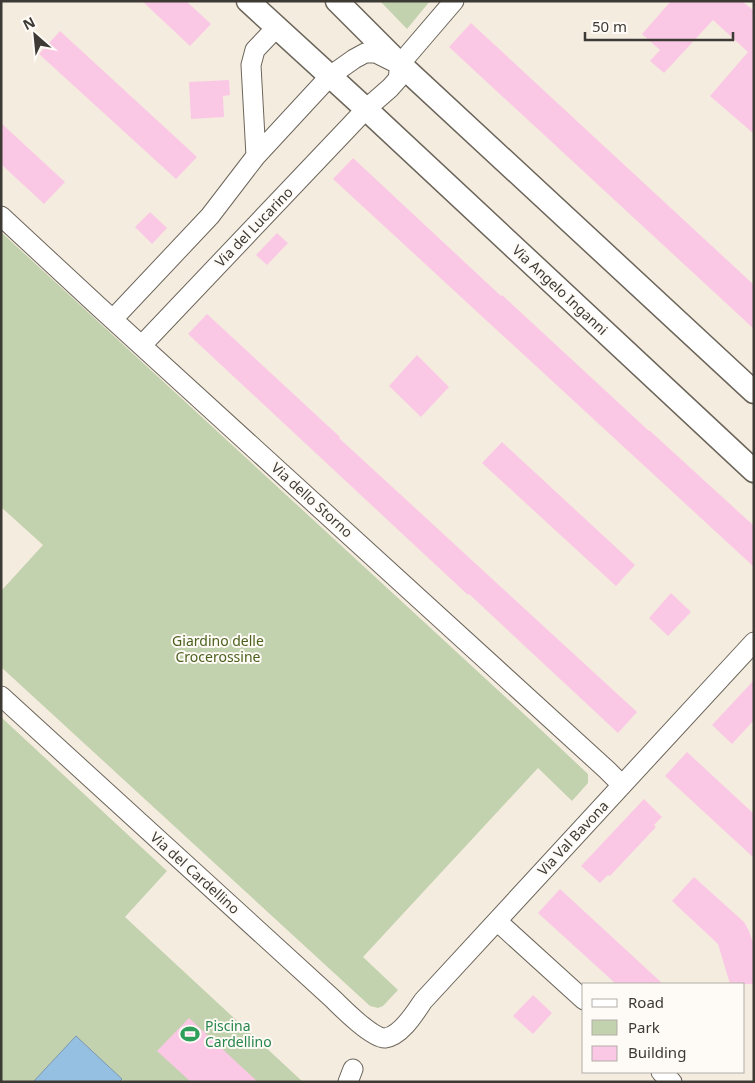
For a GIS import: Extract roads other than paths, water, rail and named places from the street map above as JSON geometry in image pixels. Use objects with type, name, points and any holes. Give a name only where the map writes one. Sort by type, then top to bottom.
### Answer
[{"type":"street","name":"Via Angelo Inganni","points":[[248,1],[754,471]]},
{"type":"street","points":[[337,1],[400,64],[754,392]]},
{"type":"street","points":[[366,109],[398,79],[400,64],[454,1]]},
{"type":"street","points":[[256,156],[251,65],[255,50],[276,28]]},
{"type":"street","points":[[113,319],[210,216],[256,156],[330,76],[366,53],[376,53],[400,64]]},
{"type":"street","name":"Via del Lucarino","points":[[142,345],[366,109]]},
{"type":"street","name":"Via dello Storno","points":[[1,216],[622,785]]},
{"type":"street","name":"Via Val Bavona","points":[[394,1035],[402,1029],[423,1001],[754,642]]},
{"type":"street","name":"Via del Cardellino","points":[[1,696],[364,1027],[385,1038],[394,1035]]},
{"type":"street","points":[[497,921],[582,998]]},
{"type":"street","points":[[662,1073],[672,1082]]},
{"type":"water","points":[[76,1036],[122,1079],[119,1082],[33,1082]]},
{"type":"place","name":"Piscina Cardellino","points":[[190,1034]]},
{"type":"park label","name":"Giardino delle Crocerossine","points":[[218,650]]}]
